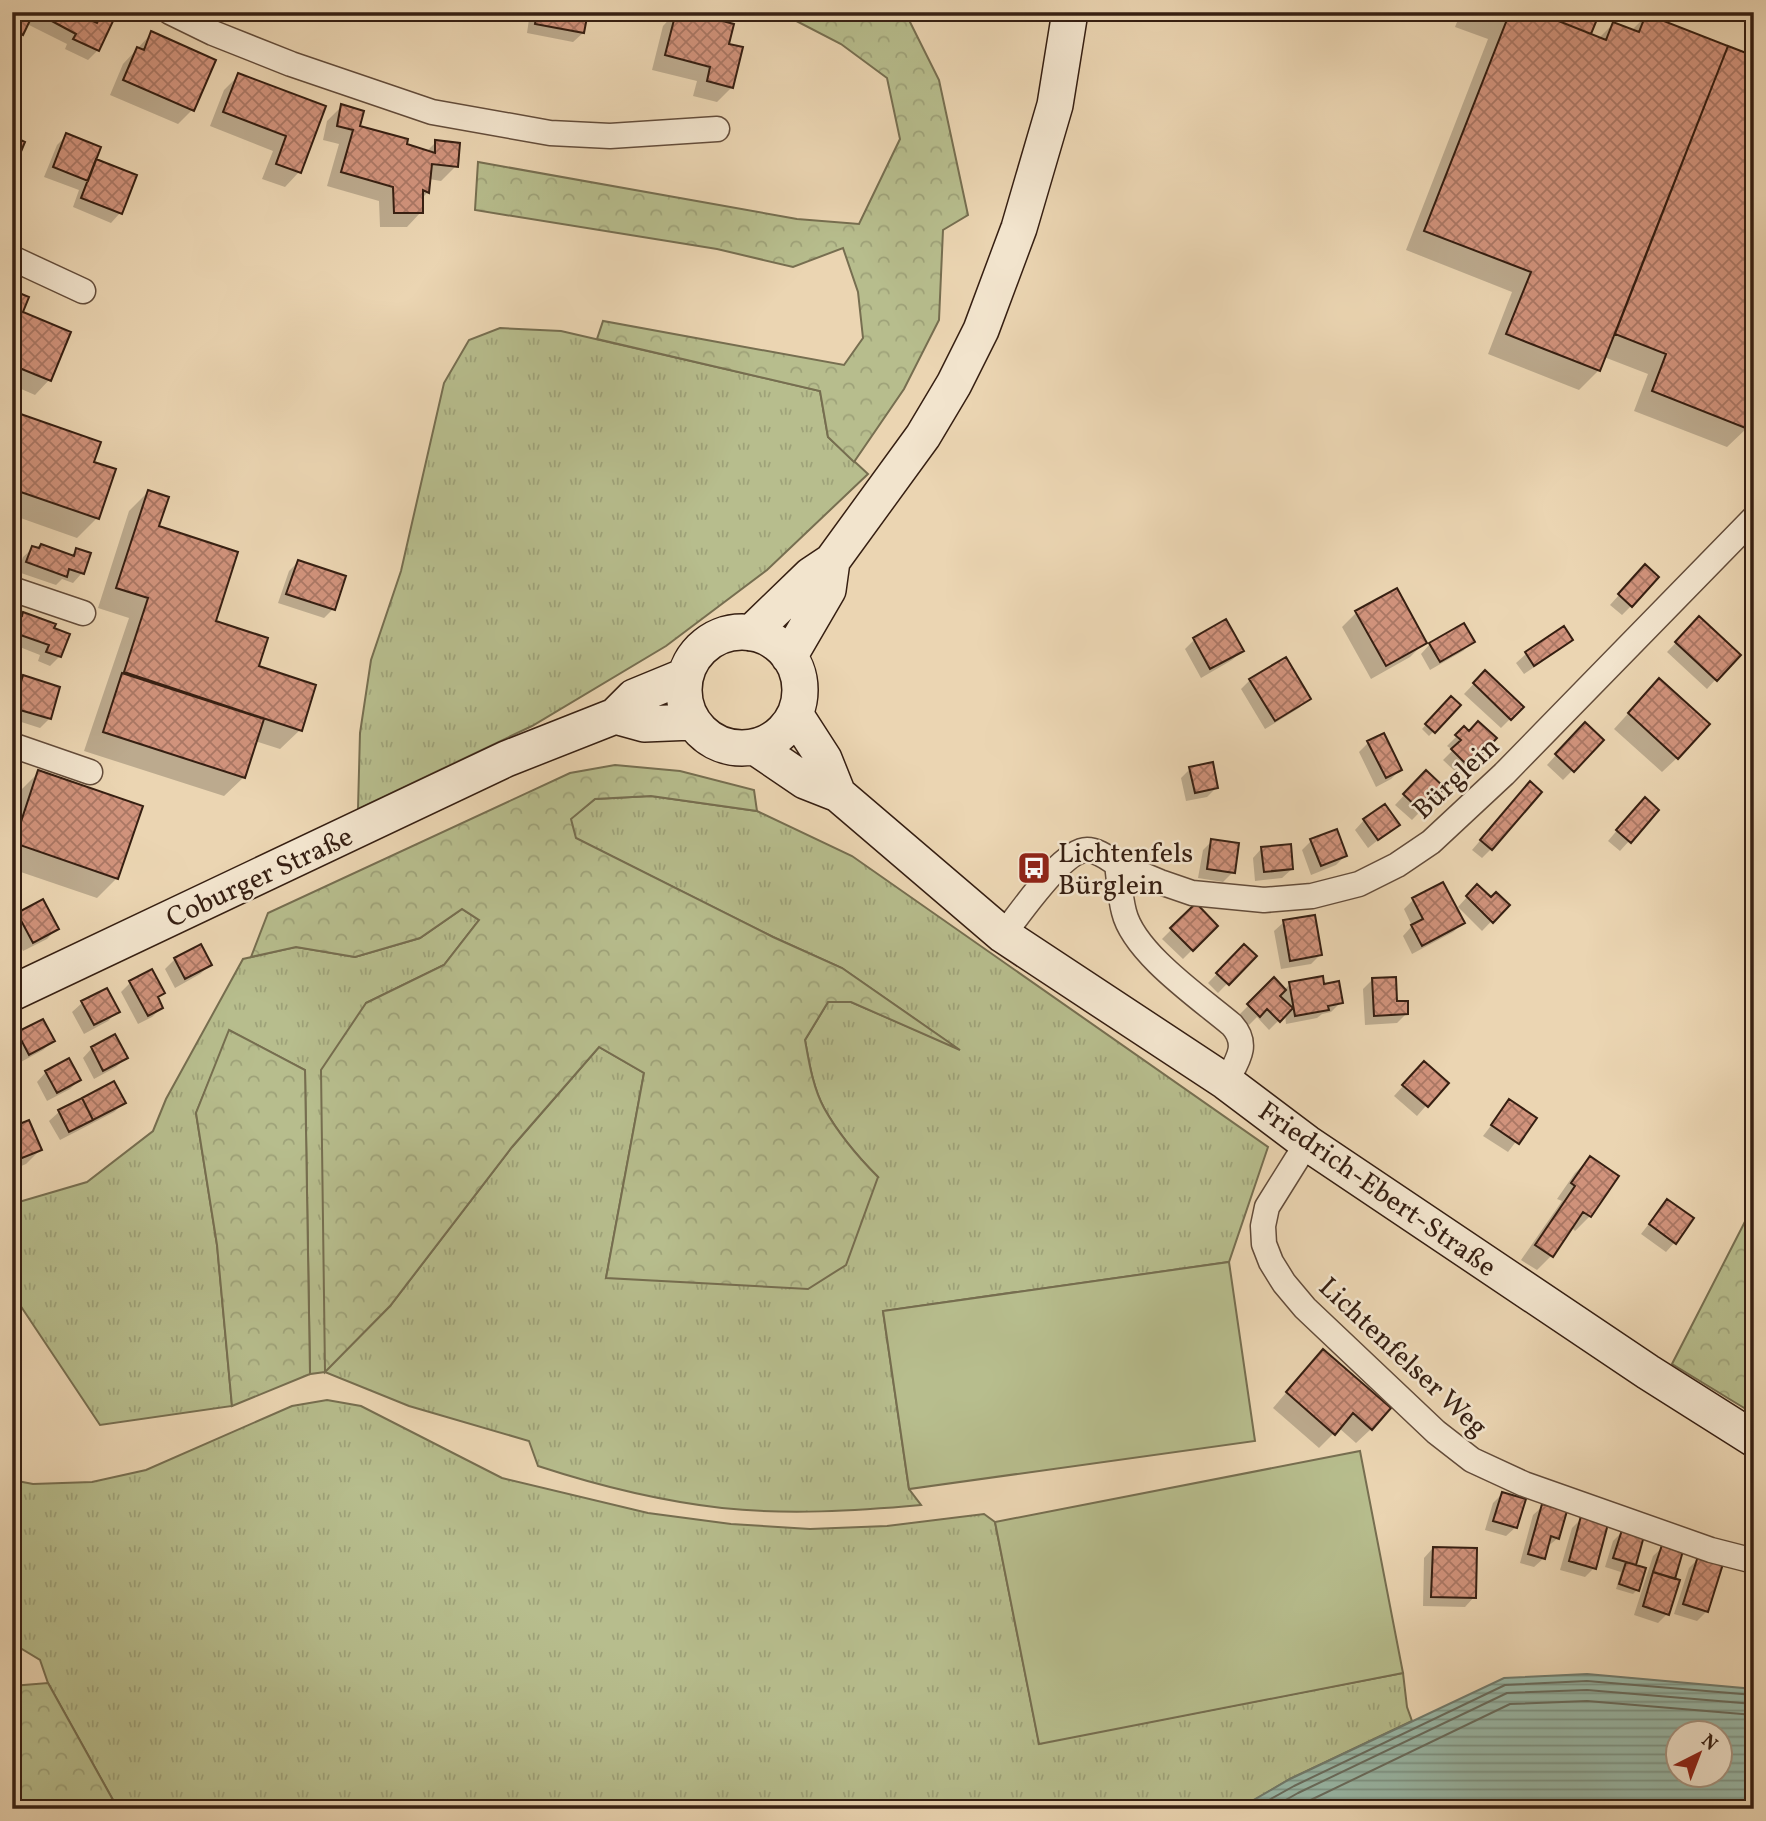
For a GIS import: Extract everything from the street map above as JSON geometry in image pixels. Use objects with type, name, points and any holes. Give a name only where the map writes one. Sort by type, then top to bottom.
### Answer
[{"type":"street","points":[[170,12],[213,33],[291,64],[432,112],[550,133],[598,136],[671,134],[717,129]]},
{"type":"street","points":[[751,633],[811,575],[832,561],[881,490],[923,436],[954,384],[981,330],[1019,228],[1055,105],[1070,12]]},
{"type":"street","points":[[12,258],[83,291]]},
{"type":"street","name":"Bürglein","points":[[1003,935],[1050,875],[1075,853],[1087,850],[1192,893],[1264,900],[1312,896],[1359,884],[1397,865],[1431,842],[1504,774],[1754,518]]},
{"type":"street","points":[[789,657],[828,590],[832,561]]},
{"type":"street","points":[[12,589],[83,613]]},
{"type":"street","points":[[736,632],[751,633],[773,641],[789,657],[798,675],[800,688],[795,715],[779,736],[755,747],[725,746],[711,740],[693,722],[684,698],[687,671],[697,653],[715,639],[736,632]]},
{"type":"street","name":"Coburger Straße","points":[[12,993],[506,759],[615,716],[634,697],[687,671]]},
{"type":"street","points":[[795,715],[824,760],[838,794]]},
{"type":"street","points":[[615,716],[644,724],[693,722]]},
{"type":"street","points":[[12,745],[90,772]]},
{"type":"street","points":[[755,747],[805,781],[838,794]]},
{"type":"street","name":"Friedrich-Ebert-Straße","points":[[838,794],[1003,935],[1226,1082],[1307,1143],[1648,1372],[1754,1439]]},
{"type":"street","points":[[1117,864],[1124,913],[1132,933],[1159,963],[1232,1025],[1241,1037],[1243,1048],[1226,1082]]},
{"type":"street","name":"Lichtenfelser Weg","points":[[1307,1143],[1268,1207],[1263,1226],[1264,1244],[1271,1262],[1283,1283],[1305,1308],[1427,1423],[1455,1448],[1495,1472],[1711,1550],[1754,1561]]},
{"type":"green space","points":[[779,12],[905,12],[939,80],[968,215],[943,230],[939,320],[904,389],[854,462],[828,437],[820,391],[597,339],[603,321],[844,365],[863,338],[858,292],[843,248],[793,267],[717,249],[475,210],[478,162],[797,219],[859,224],[900,139],[887,78],[841,44]]},
{"type":"green space","points":[[500,328],[561,331],[820,391],[828,437],[868,474],[767,570],[666,646],[532,726],[358,809],[360,733],[371,660],[401,571],[444,383],[469,340]]},
{"type":"green space","points":[[615,765],[680,771],[754,790],[757,811],[651,796],[595,799],[571,819],[576,838],[773,937],[842,968],[960,1050],[851,1002],[828,1002],[805,1040],[814,1083],[824,1108],[836,1127],[878,1177],[846,1265],[808,1289],[606,1278],[644,1073],[599,1047],[512,1147],[390,1306],[325,1372],[321,1070],[366,1003],[444,965],[479,920],[462,909],[420,938],[355,957],[296,947],[251,957],[268,913],[570,773]]},
{"type":"green space","points":[[651,796],[757,811],[852,856],[1268,1147],[1229,1262],[883,1311],[909,1489],[921,1505],[771,1511],[699,1505],[629,1492],[538,1466],[529,1441],[409,1406],[325,1372],[310,1374],[305,1070],[230,1031],[196,1113],[217,1245],[232,1406],[100,1425],[12,1293],[12,1204],[87,1182],[153,1131],[166,1099],[243,959],[296,947],[355,957],[420,938],[462,909],[479,920],[444,965],[366,1003],[325,1371],[390,1306],[512,1147],[599,1047],[644,1073],[606,1278],[878,1177],[849,1144],[824,1108],[814,1083],[805,1040],[828,1002],[851,1002],[955,1047],[842,968],[773,937],[575,838],[570,819],[595,799]]},
{"type":"green space","points":[[229,1030],[305,1070],[310,1374],[232,1406],[217,1245],[196,1113]]},
{"type":"green space","points":[[1754,1204],[1754,1414],[1672,1364]]},
{"type":"green space","points":[[1229,1262],[1255,1441],[909,1489],[883,1311]]},
{"type":"green space","points":[[327,1400],[361,1406],[502,1478],[648,1513],[731,1524],[810,1529],[887,1526],[984,1514],[995,1522],[1039,1743],[1403,1673],[1407,1707],[1412,1721],[1290,1779],[1239,1809],[118,1809],[48,1683],[40,1660],[12,1643],[12,1480],[33,1484],[92,1482],[146,1470],[292,1406]]},
{"type":"green space","points":[[1360,1451],[1403,1673],[1039,1744],[995,1522]]},
{"type":"green space","points":[[48,1683],[118,1809],[12,1809],[12,1686]]},
{"type":"water","points":[[1587,1674],[1754,1689],[1754,1809],[1238,1809],[1290,1779],[1504,1678]]},
{"type":"building","points":[[12,12],[34,12],[23,35],[12,29]]},
{"type":"building","points":[[35,12],[89,12],[86,18],[97,23],[102,13],[114,19],[99,51],[73,39],[76,34]]},
{"type":"building","points":[[537,12],[588,12],[584,33],[535,24]]},
{"type":"building","points":[[676,12],[688,12],[734,24],[729,44],[743,47],[733,88],[707,81],[710,67],[665,55]]},
{"type":"building","points":[[1487,12],[1510,12],[1507,20]]},
{"type":"building","points":[[1510,12],[1536,12],[1606,40],[1613,22],[1639,32],[1646,14],[1728,46],[1600,371],[1506,334],[1531,272],[1424,231]]},
{"type":"building","points":[[1536,12],[1600,12],[1591,34]]},
{"type":"building","points":[[151,31],[216,60],[194,111],[123,80],[137,47],[144,50]]},
{"type":"building","points":[[1728,46],[1754,56],[1754,414],[1748,429],[1652,391],[1666,354],[1615,334]]},
{"type":"building","points":[[238,73],[326,106],[301,173],[276,164],[286,136],[223,112]]},
{"type":"building","points":[[341,104],[364,111],[360,126],[408,139],[407,144],[435,153],[435,140],[460,143],[458,167],[432,164],[429,193],[423,190],[423,213],[394,213],[393,187],[341,172],[353,130],[337,126]]},
{"type":"building","points":[[66,133],[101,147],[88,181],[53,167]]},
{"type":"building","points":[[12,136],[25,142],[12,173]]},
{"type":"building","points":[[96,159],[137,175],[122,214],[81,198]]},
{"type":"building","points":[[12,290],[29,297],[23,312],[71,332],[51,381],[12,365]]},
{"type":"building","points":[[12,411],[101,442],[94,462],[116,469],[99,519],[12,489]]},
{"type":"building","points":[[148,490],[169,497],[159,526],[238,552],[216,621],[268,638],[259,666],[316,685],[302,731],[124,672],[148,598],[116,588]]},
{"type":"building","points":[[41,544],[74,556],[76,548],[91,553],[84,574],[69,569],[67,577],[26,562],[32,546],[39,548]]},
{"type":"building","points":[[298,560],[346,576],[335,610],[286,594]]},
{"type":"building","points":[[1645,564],[1659,577],[1632,607],[1618,594]]},
{"type":"building","points":[[1397,588],[1427,643],[1386,666],[1355,611]]},
{"type":"building","points":[[23,612],[56,624],[54,628],[70,634],[61,657],[46,652],[49,645],[12,632],[14,613],[22,616]]},
{"type":"building","points":[[1699,616],[1741,655],[1717,681],[1675,642]]},
{"type":"building","points":[[1226,619],[1244,651],[1210,669],[1193,638]]},
{"type":"building","points":[[1464,623],[1475,642],[1440,662],[1429,643]]},
{"type":"building","points":[[1564,626],[1573,640],[1534,666],[1525,652]]},
{"type":"building","points":[[1286,657],[1311,699],[1275,721],[1249,679]]},
{"type":"building","points":[[1485,670],[1524,707],[1511,720],[1473,683]]},
{"type":"building","points":[[122,673],[264,719],[245,778],[103,732]]},
{"type":"building","points":[[23,675],[60,687],[51,719],[13,708]]},
{"type":"building","points":[[1659,678],[1710,724],[1678,759],[1628,713]]},
{"type":"building","points":[[1451,696],[1461,705],[1435,733],[1425,724]]},
{"type":"building","points":[[1478,721],[1497,738],[1469,767],[1451,749],[1461,740],[1455,735],[1464,726],[1469,731]]},
{"type":"building","points":[[1585,722],[1604,740],[1574,772],[1555,754]]},
{"type":"building","points":[[1384,733],[1402,770],[1386,778],[1367,741]]},
{"type":"building","points":[[1213,762],[1218,788],[1195,793],[1189,767]]},
{"type":"building","points":[[38,770],[143,806],[118,879],[14,843]]},
{"type":"building","points":[[1426,770],[1445,788],[1422,812],[1403,794]]},
{"type":"building","points":[[1530,781],[1542,792],[1492,850],[1480,840]]},
{"type":"building","points":[[1645,797],[1659,810],[1631,843],[1616,830]]},
{"type":"building","points":[[1385,804],[1400,825],[1378,840],[1363,819]]},
{"type":"building","points":[[1337,829],[1347,856],[1321,866],[1310,839]]},
{"type":"building","points":[[1211,839],[1239,843],[1235,873],[1207,869]]},
{"type":"building","points":[[1291,844],[1293,869],[1264,872],[1261,847]]},
{"type":"building","points":[[1443,882],[1465,923],[1422,946],[1411,925],[1423,919],[1412,898]]},
{"type":"building","points":[[1477,884],[1491,897],[1496,892],[1510,905],[1493,923],[1466,896]]},
{"type":"building","points":[[43,899],[59,929],[33,943],[17,913]]},
{"type":"building","points":[[1196,903],[1218,926],[1193,951],[1170,928]]},
{"type":"building","points":[[1315,915],[1322,955],[1290,961],[1283,920]]},
{"type":"building","points":[[201,944],[212,965],[185,979],[174,958]]},
{"type":"building","points":[[1244,944],[1257,956],[1229,985],[1216,973]]},
{"type":"building","points":[[152,969],[165,993],[158,997],[163,1008],[148,1016],[129,981]]},
{"type":"building","points":[[1323,976],[1324,984],[1339,981],[1343,1003],[1328,1006],[1329,1010],[1295,1016],[1289,982]]},
{"type":"building","points":[[1274,977],[1286,990],[1280,996],[1293,1008],[1280,1022],[1267,1009],[1260,1017],[1247,1004]]},
{"type":"building","points":[[1396,977],[1397,1001],[1408,1001],[1408,1014],[1374,1016],[1372,978]]},
{"type":"building","points":[[107,988],[120,1012],[94,1025],[81,1001]]},
{"type":"building","points":[[43,1019],[55,1041],[29,1055],[17,1032]]},
{"type":"building","points":[[115,1034],[128,1058],[103,1071],[91,1047]]},
{"type":"building","points":[[69,1058],[81,1080],[57,1093],[45,1071]]},
{"type":"building","points":[[1424,1061],[1449,1083],[1428,1107],[1402,1085]]},
{"type":"building","points":[[114,1081],[126,1103],[93,1120],[82,1098]]},
{"type":"building","points":[[82,1098],[93,1120],[69,1132],[58,1110]]},
{"type":"building","points":[[1509,1099],[1537,1118],[1519,1144],[1491,1125]]},
{"type":"building","points":[[29,1120],[42,1150],[12,1162],[12,1127]]},
{"type":"building","points":[[1590,1156],[1619,1176],[1591,1217],[1583,1212],[1553,1257],[1535,1245],[1575,1186],[1571,1183]]},
{"type":"building","points":[[1667,1199],[1694,1218],[1676,1244],[1649,1224]]},
{"type":"building","points":[[1323,1349],[1391,1408],[1372,1430],[1353,1413],[1335,1435],[1286,1392]]},
{"type":"building","points":[[1502,1492],[1526,1499],[1517,1528],[1493,1521]]},
{"type":"building","points":[[1542,1504],[1567,1511],[1559,1539],[1551,1536],[1545,1559],[1528,1554]]},
{"type":"building","points":[[1581,1516],[1608,1524],[1596,1569],[1569,1561]]},
{"type":"building","points":[[1622,1530],[1644,1536],[1636,1565],[1613,1558]]},
{"type":"building","points":[[1662,1545],[1683,1551],[1675,1579],[1653,1572]]},
{"type":"building","points":[[1433,1547],[1477,1548],[1476,1598],[1431,1597]]},
{"type":"building","points":[[1698,1556],[1723,1564],[1708,1612],[1683,1604]]},
{"type":"building","points":[[1626,1562],[1646,1568],[1639,1591],[1619,1584]]},
{"type":"building","points":[[1653,1572],[1680,1580],[1669,1615],[1643,1606]]},
{"type":"place","name":"Lichtenfels Bürglein","points":[[1034,868]]}]
